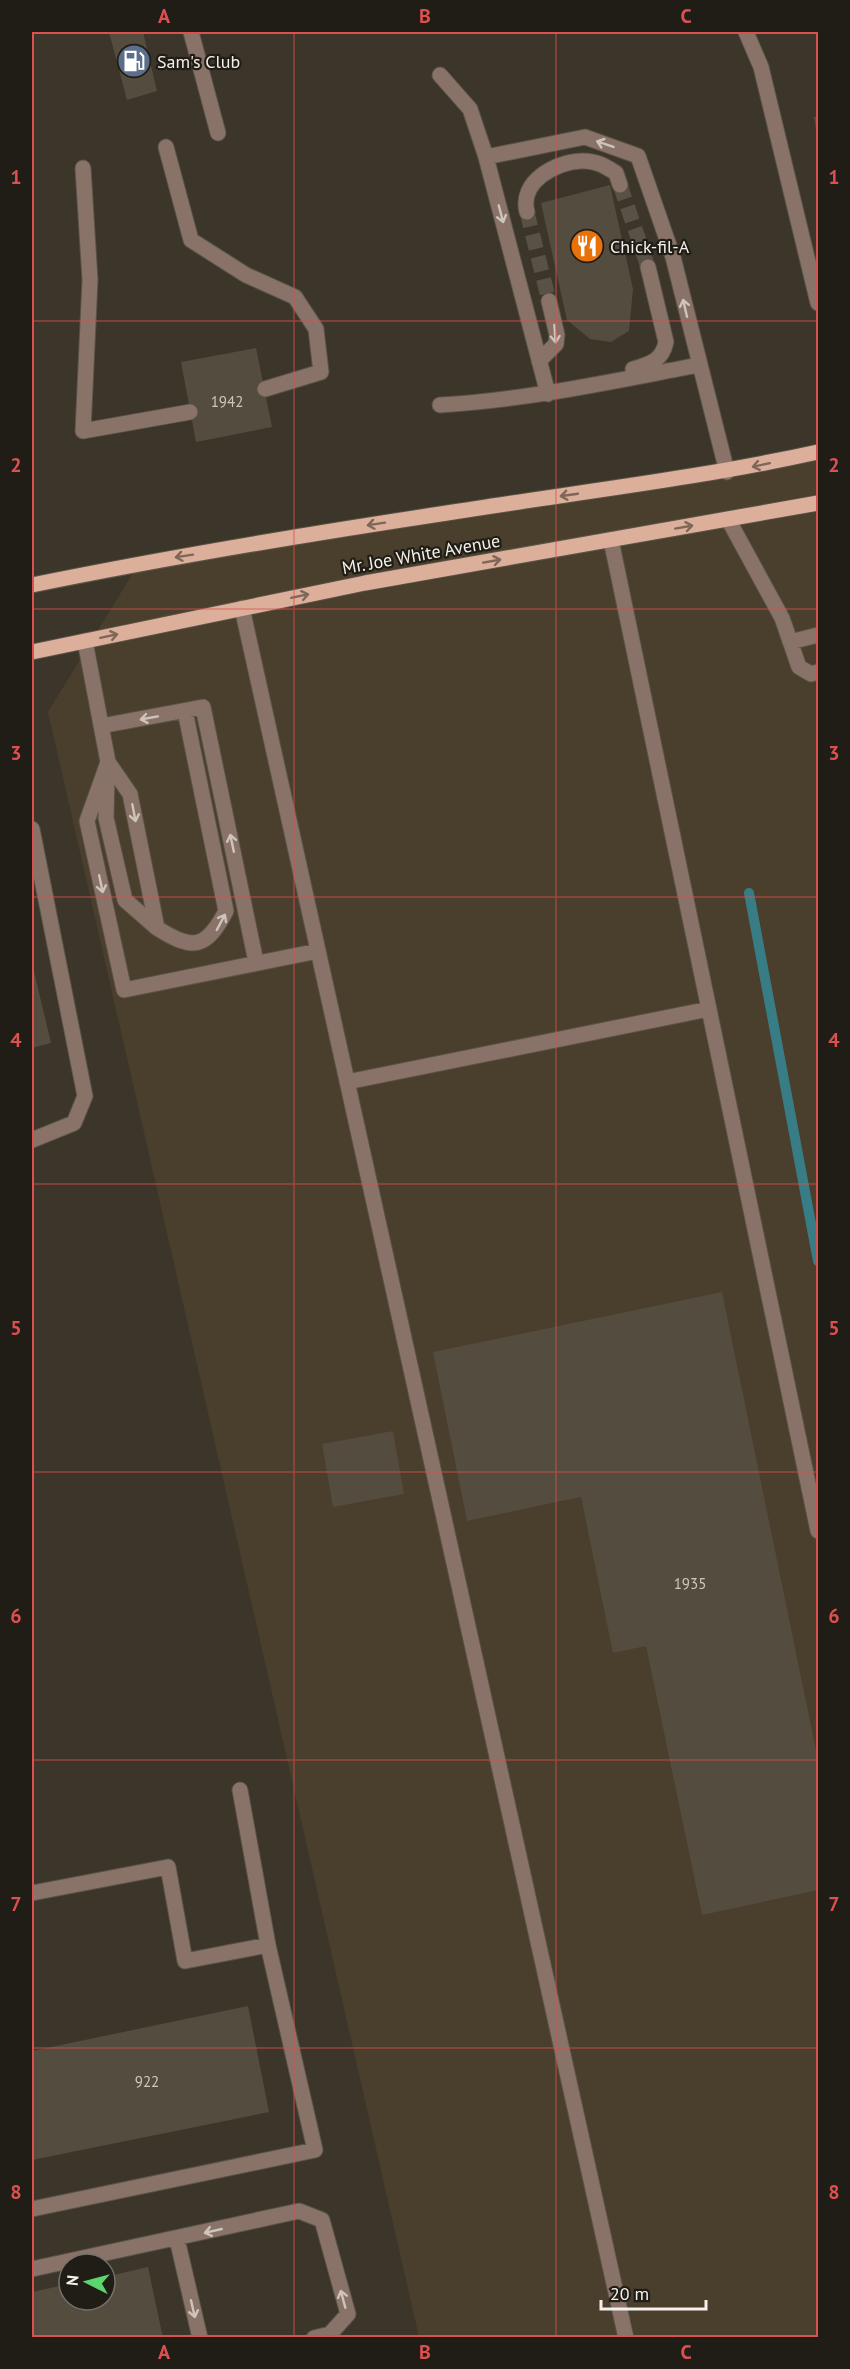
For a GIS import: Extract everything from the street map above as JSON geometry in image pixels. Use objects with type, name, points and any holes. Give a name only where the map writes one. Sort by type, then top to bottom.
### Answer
[{"type":"main road","name":"Mr. Joe White Avenue","points":[[32,585],[139,563],[448,513],[727,472],[819,452]]},
{"type":"main road","name":"Mr. Joe White Avenue","points":[[32,652],[365,583],[819,503]]},
{"type":"lane","points":[[191,32],[218,133]]},
{"type":"lane","points":[[746,32],[760,67],[819,303]]},
{"type":"lane","points":[[440,75],[470,109],[486,157],[548,394]]},
{"type":"lane","points":[[486,157],[585,137],[638,156],[674,256],[727,472]]},
{"type":"lane","points":[[166,147],[191,240],[246,275],[295,297],[316,329],[321,372],[265,389]]},
{"type":"lane","points":[[527,212],[524,200],[531,184],[549,171],[580,160],[600,163],[616,173],[620,185]]},
{"type":"lane","points":[[83,168],[90,280],[83,431],[190,412]]},
{"type":"lane","points":[[591,385],[617,373],[652,363],[663,354],[666,342],[648,267]]},
{"type":"lane","points":[[539,361],[556,344],[557,335],[549,301]]},
{"type":"lane","points":[[440,405],[490,402],[548,394],[699,365]]},
{"type":"lane","points":[[728,519],[782,618],[799,667],[811,674],[819,672]]},
{"type":"lane","points":[[611,540],[819,1531]]},
{"type":"lane","points":[[242,608],[626,2337]]},
{"type":"lane","points":[[790,642],[819,635]]},
{"type":"lane","points":[[85,641],[108,762],[106,818],[125,900],[157,928],[174,939],[197,943],[214,935],[226,912],[185,711]]},
{"type":"lane","points":[[101,726],[203,707],[256,962]]},
{"type":"lane","points":[[108,762],[87,821],[124,990],[318,951]]},
{"type":"lane","points":[[108,762],[130,794],[157,928]]},
{"type":"lane","points":[[32,829],[85,1096],[74,1123],[32,1140]]},
{"type":"lane","points":[[347,1082],[709,1009]]},
{"type":"lane","points":[[32,2209],[315,2150],[268,1945],[240,1790]]},
{"type":"lane","points":[[32,1893],[168,1867],[185,1961],[268,1945]]},
{"type":"lane","points":[[32,2269],[299,2211],[322,2220],[348,2314],[330,2334],[314,2337]]},
{"type":"lane","points":[[177,2239],[200,2337]]},
{"type":"shaded area","points":[[818,452],[818,2337],[419,2337],[48,712],[139,563]]},
{"type":"building","name":"Sam's Club","points":[[109,32],[143,32],[157,91],[127,100]]},
{"type":"building","points":[[818,116],[818,135],[817,135],[814,117]]},
{"type":"building","name":"Chick-fil-A","points":[[610,185],[633,289],[629,331],[611,342],[590,339],[567,320],[541,203]]},
{"type":"building","points":[[256,348],[272,427],[196,442],[181,362]]},
{"type":"building","points":[[32,963],[51,1043],[32,1048]]},
{"type":"building","points":[[722,1292],[818,1760],[818,1890],[702,1915],[646,1646],[613,1653],[581,1497],[467,1521],[433,1352]]},
{"type":"building","points":[[393,1431],[404,1494],[333,1507],[322,1444]]},
{"type":"building","points":[[248,2006],[269,2112],[32,2160],[32,2051]]},
{"type":"building","points":[[148,2267],[163,2338],[32,2338],[32,2292],[57,2287],[57,2312],[117,2312],[117,2274]]},
{"type":"waterway","points":[[749,893],[818,1261]]},
{"type":"tunnel","points":[[620,185],[648,267]]},
{"type":"tunnel","points":[[527,212],[549,301]]},
{"type":"place","name":"Sam's Club","points":[[134,61]]},
{"type":"place","name":"Chick-fil-A","points":[[587,246]]}]
